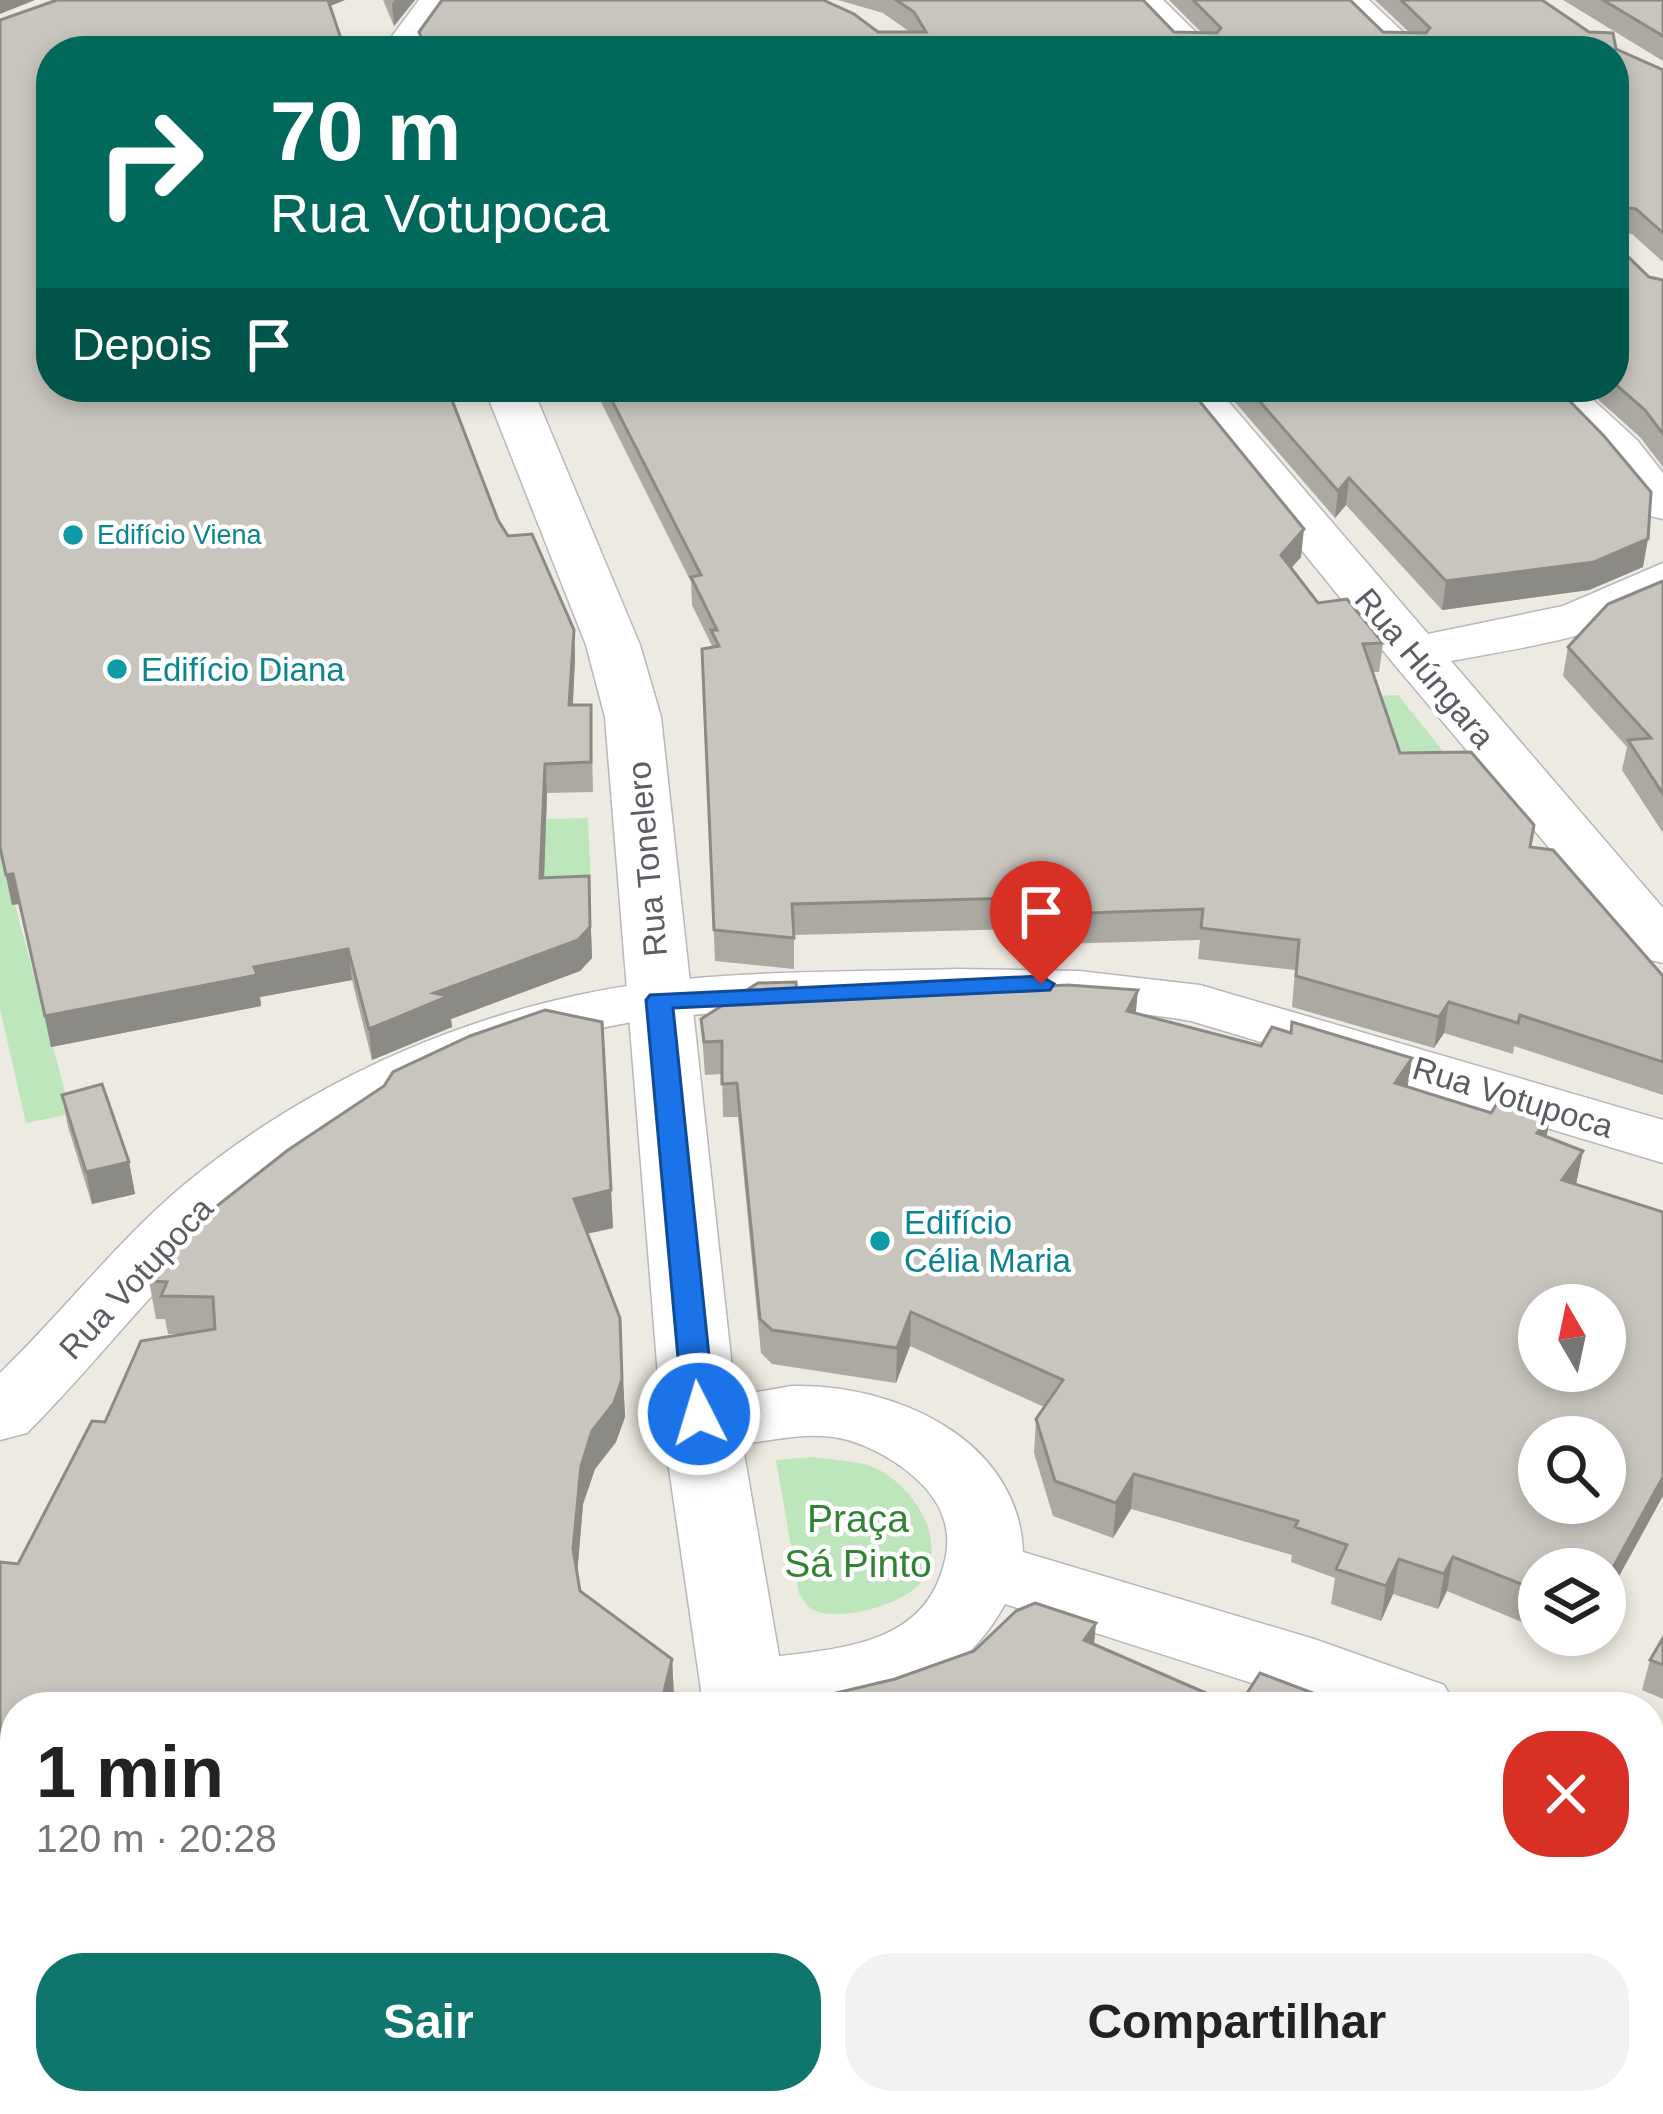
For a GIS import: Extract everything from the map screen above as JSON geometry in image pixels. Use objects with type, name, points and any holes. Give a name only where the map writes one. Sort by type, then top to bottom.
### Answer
[{"type":"street","points":[[411,36],[438,0]]},
{"type":"street","points":[[1143,0],[1181,36]]},
{"type":"street","points":[[1349,0],[1389,36]]},
{"type":"street","name":"Rua Tonelero","points":[[514,402],[613,645],[633,717],[701,1424]]},
{"type":"street","name":"Rua Húngara","points":[[1204,402],[1663,945]]},
{"type":"street","points":[[1569,402],[1620,451],[1663,505]]},
{"type":"street","points":[[1412,653],[1598,612],[1648,592],[1663,578]]},
{"type":"street","name":"Rua Votupoca","points":[[0,1418],[194,1211],[308,1128],[378,1090],[530,1027],[659,1000],[1041,984],[1131,990],[1200,1004],[1663,1142]]},
{"type":"street","points":[[0,1405],[0,1418]]},
{"type":"street","points":[[741,1692],[701,1424],[787,1412],[841,1413],[893,1427],[937,1452],[969,1486],[986,1526],[984,1569],[962,1613],[922,1650],[846,1679],[775,1692]]},
{"type":"street","points":[[984,1569],[1375,1692]]},
{"type":"green space","points":[[1398,695],[1467,781],[1396,783],[1367,696]]},
{"type":"green space","points":[[588,818],[591,891],[543,894],[546,819]]},
{"type":"green space","points":[[0,849],[71,1114],[26,1123],[0,1009]]},
{"type":"green space","name":"Praça Sá Pinto","points":[[812,1457],[875,1468],[914,1501],[924,1516],[932,1549],[929,1566],[913,1590],[851,1613],[821,1613],[807,1605],[799,1593],[776,1460]]},
{"type":"building","points":[[57,0],[328,0],[340,36],[36,36],[36,402],[453,402],[498,520],[508,536],[532,534],[574,630],[569,705],[591,705],[591,762],[545,764],[540,878],[589,876],[590,927],[578,940],[434,993],[449,996],[369,1029],[348,949],[254,967],[257,975],[45,1016],[13,874],[6,875],[0,847],[0,20]]},
{"type":"building","points":[[442,0],[823,0],[878,32],[926,32],[914,12],[896,0],[1143,0],[1174,32],[1217,33],[1221,28],[1193,0],[1350,0],[1383,32],[1426,33],[1430,28],[1401,0],[1542,0],[1589,32],[1614,36],[421,36]]},
{"type":"building","points":[[1603,0],[1663,0],[1663,36]]},
{"type":"building","points":[[1629,55],[1663,70],[1663,233],[1629,208]]},
{"type":"building","points":[[1629,258],[1649,277],[1663,280],[1663,434],[1629,396]]},
{"type":"building","points":[[613,402],[1200,402],[1304,529],[1281,555],[1318,603],[1347,599],[1383,643],[1363,644],[1400,753],[1471,752],[1534,825],[1530,847],[1553,850],[1663,976],[1663,1062],[1520,1015],[1518,1023],[1449,1002],[1439,1017],[1296,976],[1299,940],[1201,928],[1203,909],[1058,914],[1054,897],[792,904],[794,938],[714,930],[702,649],[719,646],[711,630],[717,630],[691,577],[701,575]]},
{"type":"building","points":[[1260,402],[1571,402],[1651,492],[1648,539],[1594,562],[1446,581],[1349,478],[1338,491]]},
{"type":"building","points":[[1663,581],[1663,794],[1628,740],[1651,738],[1568,647],[1608,604]]},
{"type":"building","points":[[796,982],[797,998],[1068,985],[1138,990],[1127,1011],[1261,1046],[1272,1027],[1291,1033],[1292,1022],[1412,1058],[1395,1083],[1491,1113],[1500,1099],[1551,1115],[1537,1133],[1583,1151],[1562,1180],[1663,1212],[1663,1477],[1624,1548],[1518,1548],[1518,1583],[1453,1557],[1444,1574],[1399,1559],[1386,1586],[1336,1569],[1347,1545],[1295,1527],[1298,1521],[1134,1474],[1116,1503],[1055,1481],[1036,1419],[1063,1380],[911,1312],[897,1348],[772,1330],[760,1319],[737,1083],[722,1084],[722,1041],[704,1042],[701,1019],[758,983]]},
{"type":"building","points":[[545,1010],[602,1022],[611,1190],[574,1199],[620,1318],[622,1379],[614,1403],[592,1431],[581,1466],[573,1549],[580,1591],[672,1659],[664,1692],[0,1692],[0,1562],[18,1564],[92,1421],[105,1422],[141,1341],[215,1329],[213,1297],[161,1296],[167,1282],[149,1281],[175,1239],[288,1150],[384,1086],[393,1072],[470,1036]]},
{"type":"building","points":[[102,1084],[129,1162],[86,1172],[62,1095]]},
{"type":"building","points":[[1035,1603],[1096,1623],[1084,1640],[1204,1692],[840,1692],[974,1651],[1016,1611]]},
{"type":"building","points":[[1663,1638],[1663,1665],[1650,1660]]},
{"type":"building","points":[[1260,1673],[1310,1692],[1248,1692]]},
{"type":"place","name":"Edifício Viena","points":[[73,535]]},
{"type":"place","name":"Edifício Diana","points":[[117,669]]},
{"type":"place","name":"Edifício Célia Maria","points":[[880,1241]]},
{"type":"route","points":[[699,1414],[659,1000],[1041,984]]}]
